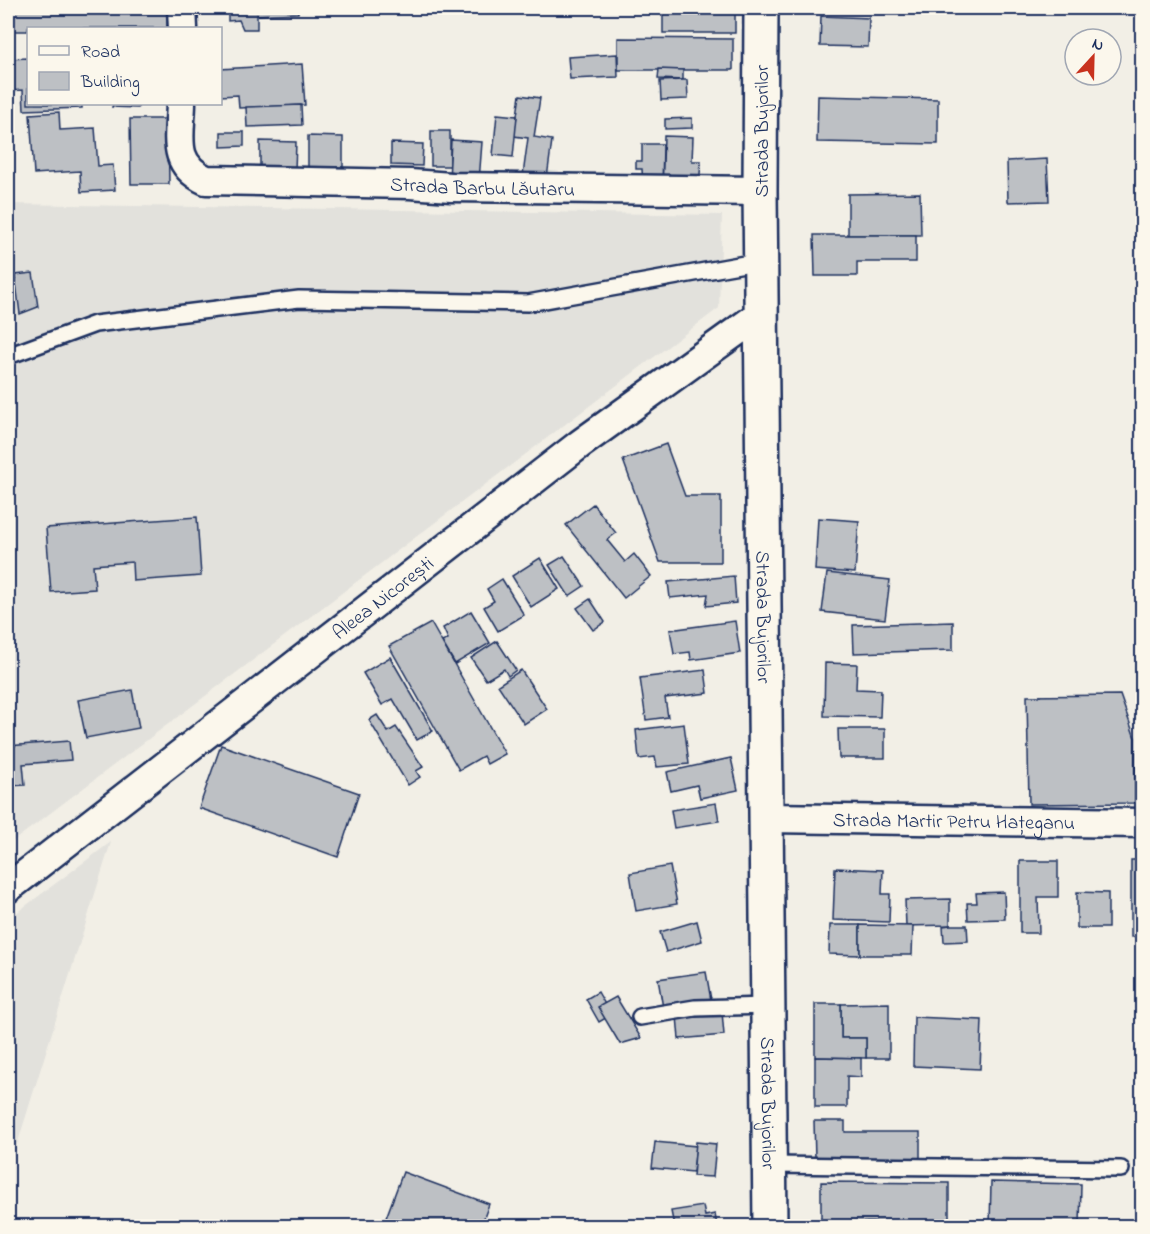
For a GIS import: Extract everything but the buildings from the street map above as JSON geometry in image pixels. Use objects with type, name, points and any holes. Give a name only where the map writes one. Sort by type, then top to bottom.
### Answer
[{"type":"main road","name":"Strada Bujorilor","points":[[761,8],[760,190],[770,1227]]},
{"type":"street","points":[[183,8],[183,27]]},
{"type":"street","name":"Strada Barbu Lăutaru","points":[[181,105],[181,157],[190,173],[206,180],[410,184],[451,187],[760,190]]},
{"type":"street","name":"Aleea Nicorești","points":[[8,888],[580,444],[762,313]]},
{"type":"street","name":"Strada Martir Petru Hațeganu","points":[[766,818],[1143,823]]},
{"type":"lane","points":[[8,356],[95,324],[299,299],[528,303],[761,261]]},
{"type":"lane","points":[[640,1017],[696,1008],[768,1006]]},
{"type":"lane","points":[[771,1165],[1121,1168]]},
{"type":"shaded area","points":[[8,204],[722,215],[719,308],[8,845]]},
{"type":"shaded area","points":[[111,842],[8,1174],[8,919]]}]
